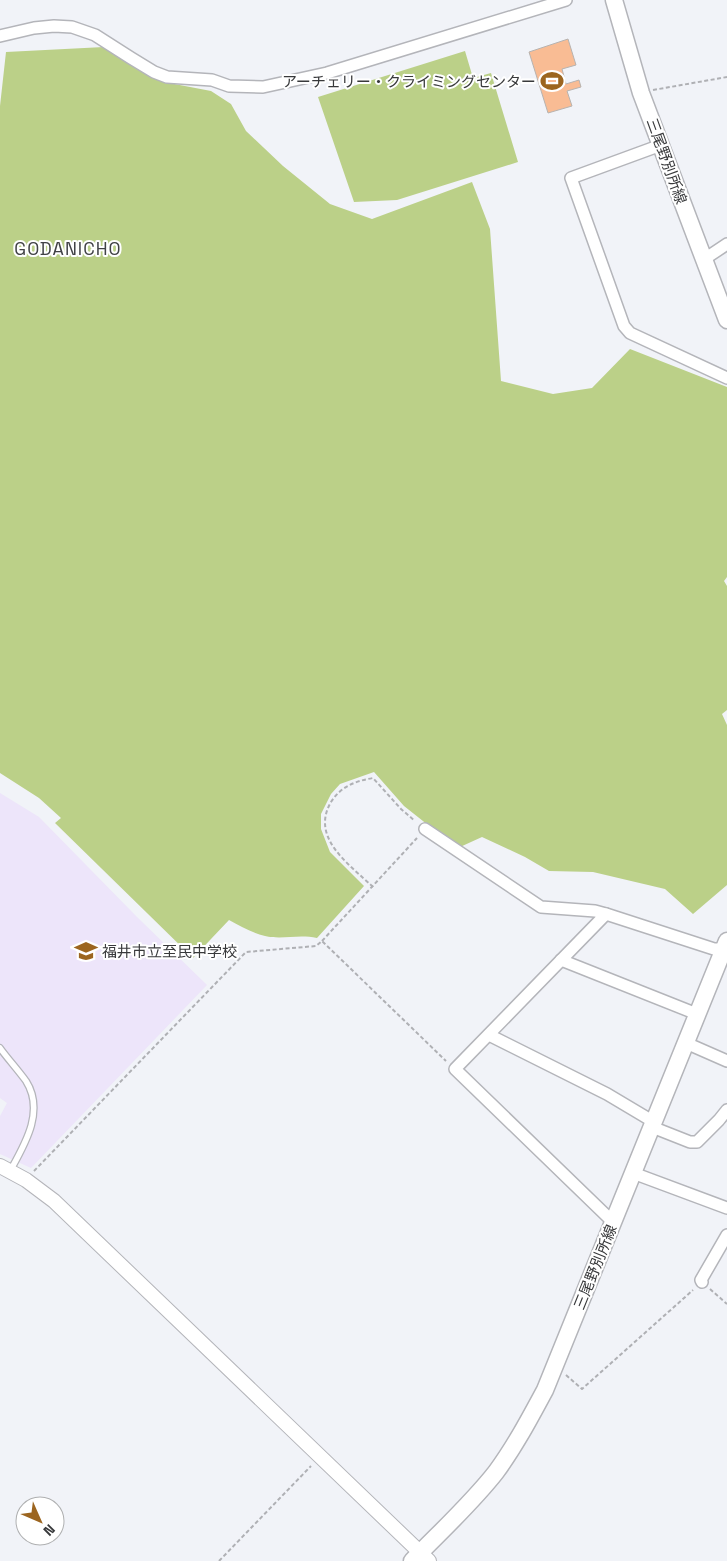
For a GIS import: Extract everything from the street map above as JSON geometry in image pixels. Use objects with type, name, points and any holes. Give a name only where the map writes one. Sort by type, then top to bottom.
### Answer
[{"type":"main road","name":"三尾野別所線","points":[[614,0],[641,92],[727,320]]},
{"type":"main road","name":"三尾野別所線","points":[[420,1558],[500,1467],[527,1424],[556,1364],[697,1014],[726,947]]},
{"type":"street","points":[[0,36],[34,28],[72,27],[95,34],[154,72],[167,77],[212,80],[230,86],[263,87],[327,73],[566,0]]},
{"type":"street","points":[[660,145],[571,178],[624,326],[630,333],[727,378]]},
{"type":"street","points":[[703,260],[727,244]]},
{"type":"street","points":[[425,830],[541,908],[595,911],[714,949],[726,947]]},
{"type":"street","points":[[606,914],[456,1069],[613,1222]]},
{"type":"street","points":[[561,960],[697,1014]]},
{"type":"street","points":[[489,1036],[606,1094],[653,1124],[690,1142],[697,1142],[720,1120],[727,1110]]},
{"type":"street","points":[[686,1043],[727,1061]]},
{"type":"street","points":[[5,1169],[26,1180],[54,1201],[320,1457],[420,1558]]},
{"type":"street","points":[[633,1173],[727,1208]]},
{"type":"street","points":[[702,1282],[701,1280],[727,1235]]},
{"type":"lane","points":[[0,1048],[26,1082],[32,1094],[34,1106],[33,1119],[28,1135],[5,1169]]},
{"type":"path","points":[[641,92],[727,77]]},
{"type":"path","points":[[26,1180],[246,952],[316,946],[425,830],[401,810],[373,778],[363,779],[344,787],[335,796],[325,815],[325,828],[328,839],[335,850],[372,886]]},
{"type":"path","points":[[322,941],[456,1069]]},
{"type":"path","points":[[556,1364],[582,1389],[702,1282],[727,1304]]},
{"type":"path","points":[[219,1561],[320,1457]]},
{"type":"shaded area","name":"福井市立至民中学校","points":[[0,793],[39,817],[207,985],[31,1168],[0,1154],[0,1116],[7,1103],[0,1098]]},
{"type":"green space","points":[[104,47],[164,82],[211,91],[231,104],[246,131],[283,166],[330,204],[372,219],[472,182],[490,229],[501,381],[553,394],[592,388],[630,349],[727,387],[727,577],[724,581],[727,586],[727,710],[722,714],[727,725],[727,885],[693,914],[665,889],[593,872],[549,871],[525,857],[482,837],[460,847],[404,806],[374,772],[340,784],[331,794],[321,814],[321,829],[330,852],[364,886],[317,938],[265,936],[229,920],[193,958],[55,823],[61,818],[39,798],[0,773],[0,106],[6,52]]},
{"type":"green space","points":[[465,51],[473,78],[491,73],[518,162],[397,200],[354,202],[318,97]]},
{"type":"building","points":[[568,39],[576,65],[562,69],[566,84],[579,80],[581,87],[567,91],[572,106],[548,113],[529,52]]},
{"type":"place","name":"アーチェリー・クライミングセンター","points":[[552,81]]},
{"type":"place","name":"福井市立至民中学校","points":[[86,951]]},
{"type":"district","name":"GODANICHO","points":[[68,248]]}]
